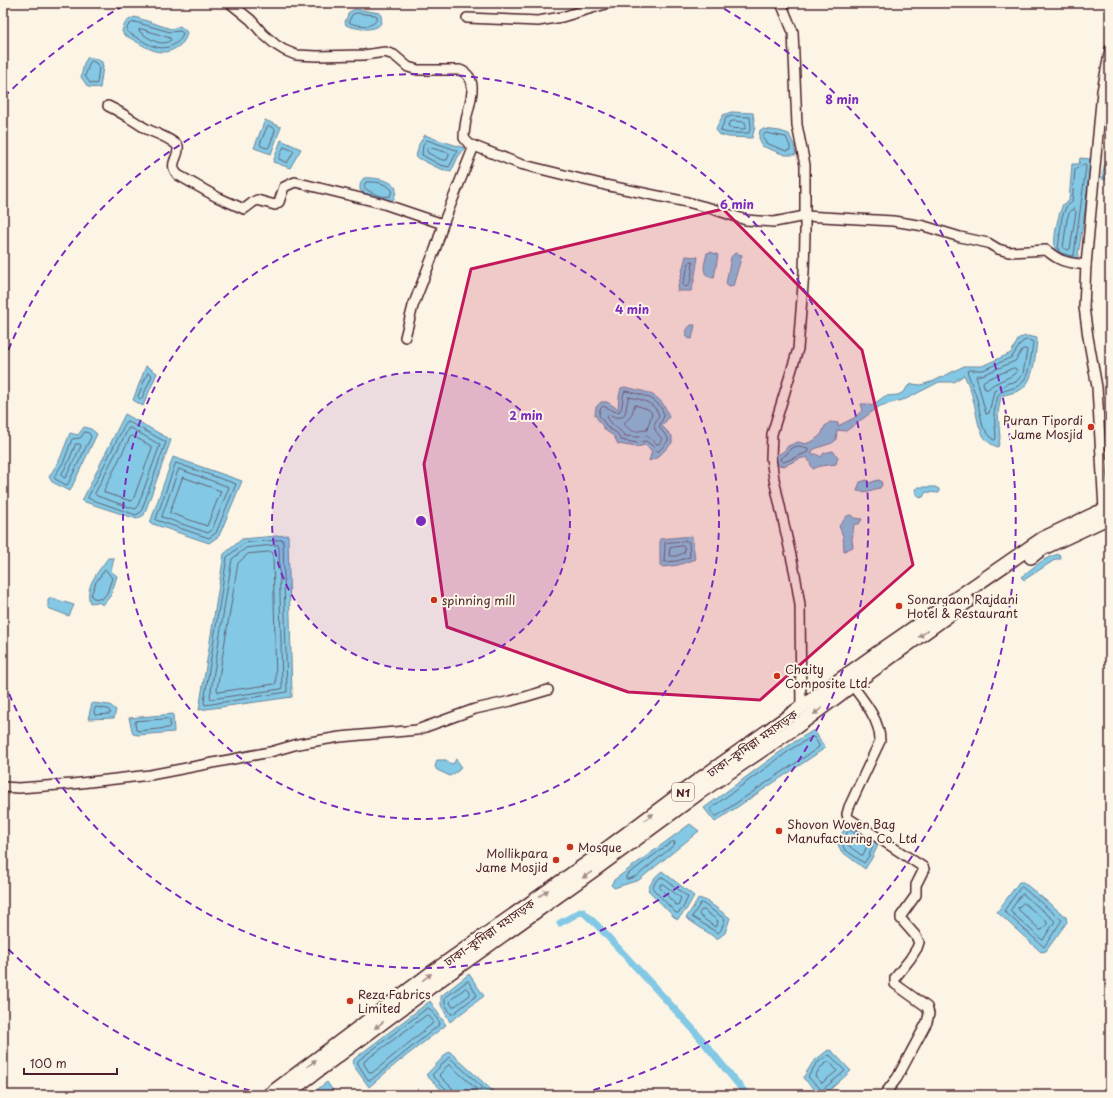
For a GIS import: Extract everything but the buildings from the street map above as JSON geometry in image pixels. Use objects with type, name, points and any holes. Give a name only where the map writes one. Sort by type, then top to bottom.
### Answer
[{"type":"highway","name":"ঢাকা–কুমিল্লা মহাসড়ক","points":[[269,1095],[434,971],[594,858],[696,782],[801,709],[876,654],[1042,539],[1105,514]]},
{"type":"highway","name":"ঢাকা–কুমিল্লা মহাসড়ক","points":[[285,1095],[441,979],[700,792],[796,728],[852,685],[1041,549],[1105,514]]},
{"type":"street","points":[[230,3],[251,20],[263,34],[276,45],[296,55],[364,55],[385,52],[394,55],[408,67],[418,70],[460,70],[465,72],[470,77],[472,91],[465,121],[464,138],[469,144],[520,164],[605,185],[687,202],[746,220],[774,222],[805,216],[893,221],[924,226],[960,237],[988,243],[998,249],[1009,252],[1046,250],[1055,258],[1066,262],[1086,265]]},
{"type":"street","points":[[467,18],[538,21],[609,3]]},
{"type":"street","points":[[781,3],[793,32],[797,125],[805,165],[804,272],[798,349],[772,434],[771,458],[800,605],[801,709]]},
{"type":"street","points":[[1105,514],[1097,387],[1084,307],[1086,265],[1102,91],[1110,49]]},
{"type":"street","points":[[108,106],[126,115],[145,128],[175,143],[178,149],[173,168],[178,175],[244,209],[257,200],[275,205],[279,202],[284,187],[295,182],[381,203],[443,224]]},
{"type":"street","points":[[405,336],[413,306],[474,146]]},
{"type":"street","points":[[852,685],[866,704],[880,730],[880,741],[849,807],[847,814],[848,818],[924,869],[916,885],[916,895],[901,916],[901,919],[916,936],[919,942],[917,948],[894,981],[900,989],[927,1007],[929,1014],[927,1022],[897,1078],[884,1095]]},
{"type":"street","points":[[3,787],[19,788],[72,784],[150,775],[340,737],[418,730],[475,709],[511,701],[548,690]]},
{"type":"highlighted area","points":[[723,209],[862,350],[913,565],[760,700],[628,692],[447,627],[424,464],[471,269]]},
{"type":"water","points":[[355,9],[380,13],[382,20],[380,24],[370,29],[346,25],[345,22],[349,12]]},
{"type":"water","points":[[135,17],[171,29],[180,26],[187,32],[186,37],[179,46],[168,52],[155,51],[124,35],[122,31],[126,22]]},
{"type":"water","points":[[88,57],[102,62],[103,67],[100,88],[88,87],[81,77],[84,63]]},
{"type":"water","points":[[731,112],[753,113],[755,127],[752,138],[728,137],[718,134],[716,129],[723,115]]},
{"type":"water","points":[[265,120],[281,127],[271,154],[254,148]]},
{"type":"water","points":[[760,130],[780,131],[789,134],[794,145],[796,155],[785,155],[762,146],[759,138]]},
{"type":"water","points":[[425,135],[465,148],[458,157],[451,172],[438,168],[416,157],[419,144]]},
{"type":"water","points":[[281,140],[301,149],[290,168],[273,162]]},
{"type":"water","points":[[1080,158],[1091,159],[1086,205],[1077,261],[1056,256],[1055,243],[1057,223],[1063,204],[1069,201],[1072,164],[1079,164]]},
{"type":"water","points":[[1108,158],[1110,158],[1110,180],[1102,179],[1104,167]]},
{"type":"water","points":[[364,178],[383,180],[393,184],[396,191],[393,200],[375,198],[360,190],[361,182]]},
{"type":"water","points":[[711,252],[718,255],[714,278],[706,275],[704,268],[707,253]]},
{"type":"water","points":[[735,253],[742,255],[733,286],[729,287],[726,284],[731,257]]},
{"type":"water","points":[[686,256],[698,257],[694,281],[691,291],[677,291]]},
{"type":"water","points":[[691,325],[695,325],[692,339],[687,338],[686,334],[687,329]]},
{"type":"water","points":[[1027,336],[1037,338],[1031,375],[1025,387],[1018,391],[1001,396],[998,413],[1000,438],[998,447],[991,444],[982,434],[975,406],[964,375],[954,382],[939,382],[906,399],[880,406],[846,431],[837,430],[836,440],[832,443],[814,449],[811,454],[816,454],[821,457],[824,453],[833,451],[838,457],[836,464],[820,466],[813,469],[807,457],[784,466],[774,464],[775,457],[784,451],[788,446],[798,442],[805,444],[813,441],[821,435],[825,426],[830,422],[838,423],[838,426],[854,418],[863,410],[861,404],[868,404],[871,406],[885,396],[898,395],[912,384],[921,385],[934,381],[964,366],[982,366],[1011,353],[1019,338]]},
{"type":"water","points":[[146,366],[157,373],[143,406],[133,400]]},
{"type":"water","points":[[625,387],[646,392],[658,398],[666,409],[669,417],[662,426],[672,436],[672,443],[658,457],[649,461],[652,451],[645,445],[637,447],[618,444],[614,436],[606,431],[595,415],[596,407],[601,402],[607,402],[618,409],[621,388]]},
{"type":"water","points":[[125,414],[171,440],[144,515],[137,519],[82,501]]},
{"type":"water","points":[[84,427],[91,429],[97,434],[70,491],[52,482],[49,477],[60,459],[70,433],[78,435]]},
{"type":"water","points":[[173,457],[242,481],[219,536],[209,543],[150,523]]},
{"type":"water","points":[[867,480],[869,483],[878,480],[881,481],[882,485],[880,488],[864,492],[857,491],[860,482]]},
{"type":"water","points":[[919,487],[935,487],[939,489],[939,493],[926,492],[923,497],[920,498],[915,489]]},
{"type":"water","points":[[851,515],[854,518],[862,519],[859,524],[854,524],[852,540],[853,547],[844,551],[843,536],[839,526],[847,516]]},
{"type":"water","points":[[288,535],[292,697],[199,710],[224,554],[242,539]]},
{"type":"water","points":[[692,536],[695,559],[678,565],[663,567],[660,565],[660,539]]},
{"type":"water","points":[[1059,554],[1061,559],[1056,559],[1024,580],[1021,577],[1044,560]]},
{"type":"water","points":[[108,558],[114,558],[111,571],[117,576],[111,595],[103,605],[98,602],[90,603],[89,591],[93,579]]},
{"type":"water","points":[[51,598],[74,605],[69,616],[48,608],[48,600]]},
{"type":"water","points":[[92,703],[110,705],[116,710],[114,718],[88,719]]},
{"type":"water","points":[[173,714],[174,732],[138,735],[133,734],[129,718]]},
{"type":"water","points":[[814,730],[825,748],[715,822],[704,808],[791,744]]},
{"type":"water","points":[[456,759],[461,766],[458,771],[450,776],[437,770],[435,767],[437,760],[446,760],[451,764],[454,763]]},
{"type":"water","points":[[690,824],[699,831],[639,880],[614,888],[611,885],[614,880]]},
{"type":"water","points":[[847,824],[879,843],[865,869],[841,851],[837,842]]},
{"type":"water","points":[[662,871],[694,896],[686,910],[677,920],[648,890],[650,884]]},
{"type":"water","points":[[1019,882],[1023,882],[1066,917],[1067,922],[1046,951],[1041,952],[997,912]]},
{"type":"water","points":[[699,898],[707,901],[730,918],[725,933],[717,939],[686,918]]},
{"type":"water","points":[[469,974],[484,996],[450,1022],[441,1005],[441,996]]},
{"type":"water","points":[[430,1001],[446,1025],[369,1087],[353,1065],[354,1059]]},
{"type":"water","points":[[828,1050],[832,1051],[851,1071],[824,1095],[821,1095],[803,1078],[813,1062]]},
{"type":"water","points":[[449,1051],[497,1095],[447,1095],[426,1075]]},
{"type":"water","points":[[327,1082],[336,1095],[310,1095]]},
{"type":"waterway","points":[[560,923],[582,911],[597,925],[692,1028],[747,1095]]},
{"type":"place","name":"Puran Tipordi Jame Mosjid","points":[[1091,427]]},
{"type":"place","name":"spinning mill","points":[[434,600]]},
{"type":"place","name":"Sonargaon Rajdani Hotel & Restaurant","points":[[899,606]]},
{"type":"place","name":"Chaity Composite Ltd.","points":[[777,676]]},
{"type":"place","name":"Shovon Woven Bag Manufacturing Co. Ltd","points":[[779,831]]},
{"type":"place","name":"Mosque","points":[[570,847]]},
{"type":"place","name":"Mollikpara Jame Mosjid","points":[[556,860]]},
{"type":"place","name":"Reza Fabrics Limited","points":[[350,1001]]}]
